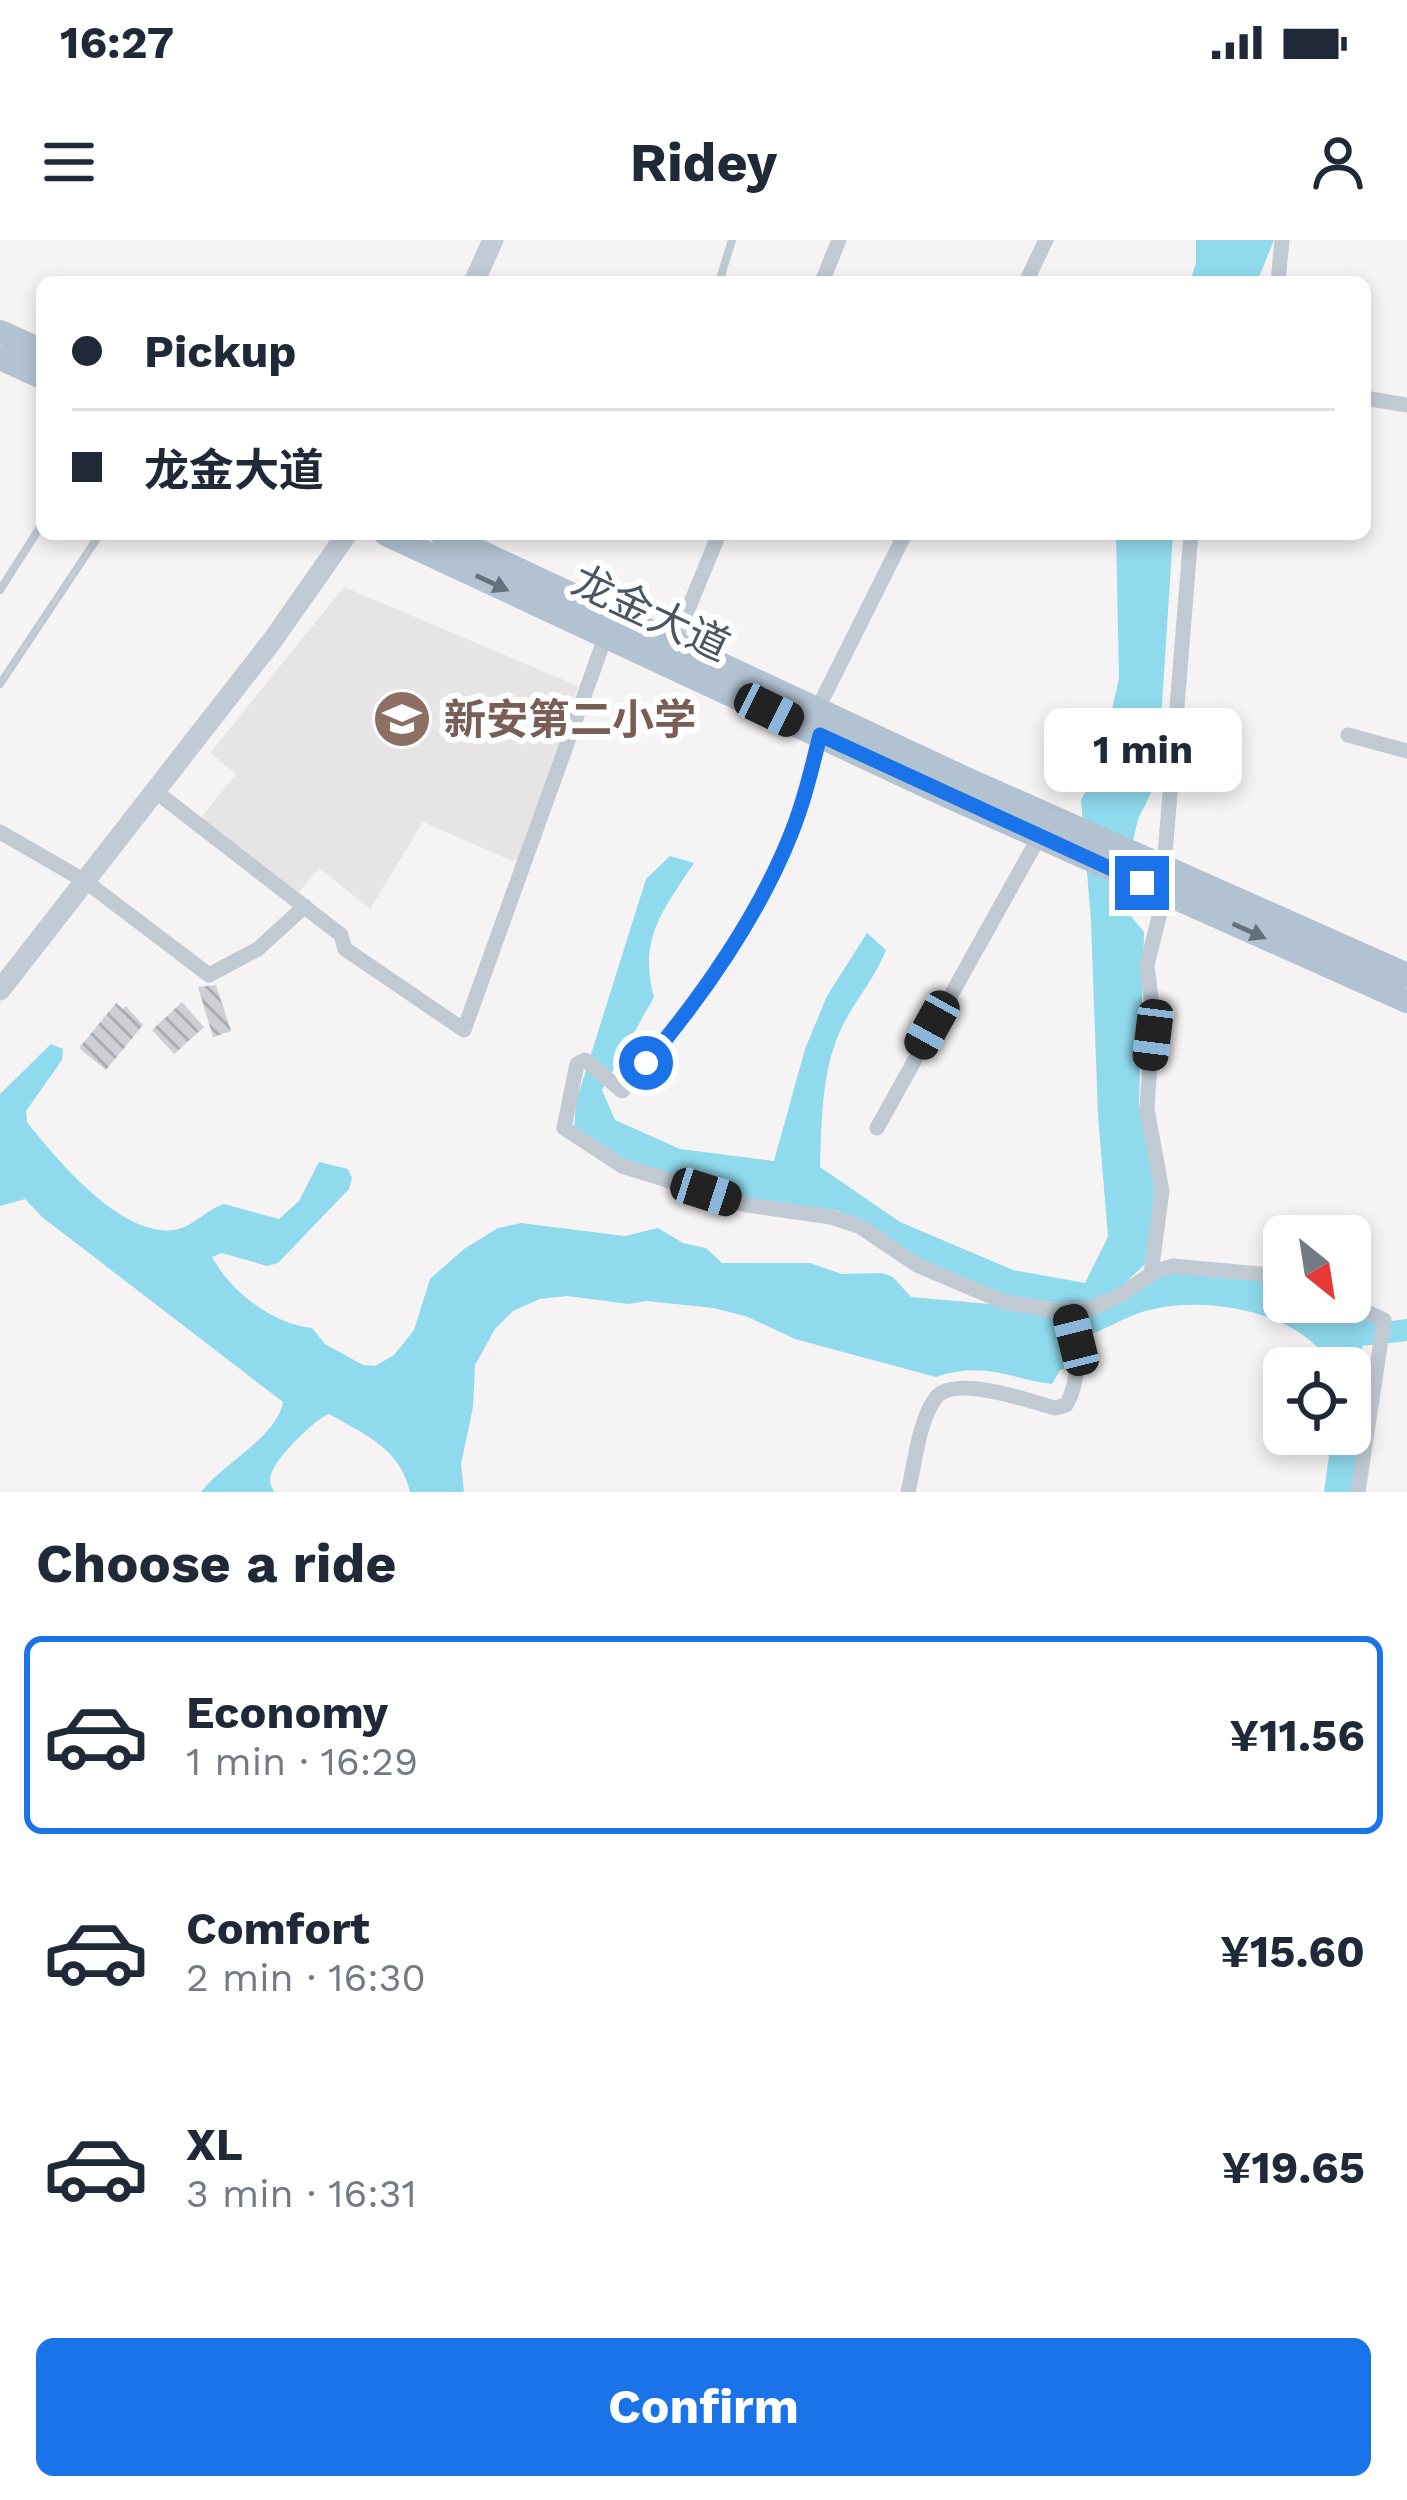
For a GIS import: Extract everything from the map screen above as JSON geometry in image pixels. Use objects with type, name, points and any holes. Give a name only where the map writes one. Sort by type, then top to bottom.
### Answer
[{"type":"main road","points":[[0,332],[36,348]]},
{"type":"main road","points":[[0,358],[36,374]]},
{"type":"main road","name":"龙金大道","points":[[399,540],[1039,837],[1078,841]]},
{"type":"main road","name":"龙金大道","points":[[455,540],[818,708],[1407,1001]]},
{"type":"main road","name":"龙金大道","points":[[1154,875],[1407,975]]},
{"type":"street","points":[[477,276],[494,240]]},
{"type":"street","points":[[824,276],[839,240]]},
{"type":"street","points":[[1029,276],[1046,240]]},
{"type":"street","points":[[1279,276],[1282,240]]},
{"type":"street","points":[[1371,399],[1407,405]]},
{"type":"street","points":[[0,991],[272,641],[342,540]]},
{"type":"street","points":[[675,641],[717,540]]},
{"type":"street","points":[[818,708],[901,540]]},
{"type":"street","points":[[1151,1273],[1162,1191],[1147,1108],[1153,1014],[1148,965],[1190,540]]},
{"type":"street","points":[[155,791],[341,935],[345,949],[464,1030],[606,635]]},
{"type":"street","points":[[820,735],[781,858],[694,1007],[622,1091],[585,1060],[578,1064],[564,1128],[622,1166],[762,1209],[832,1217],[869,1231],[917,1265],[988,1297],[1069,1311],[1100,1305],[1151,1273],[1173,1266],[1263,1274]]},
{"type":"street","points":[[1348,735],[1407,751]]},
{"type":"street","points":[[0,832],[85,881],[209,974],[258,949],[304,906]]},
{"type":"street","points":[[877,1128],[1039,837]]},
{"type":"street","points":[[908,1492],[928,1417],[935,1397],[943,1391],[970,1389],[1055,1408],[1066,1405],[1077,1360],[1069,1311]]},
{"type":"street","points":[[1358,1492],[1384,1320],[1371,1314]]},
{"type":"lane","points":[[720,276],[732,240]]},
{"type":"lane","points":[[0,590],[36,533]]},
{"type":"lane","points":[[0,684],[96,540]]},
{"type":"shaded area","name":"新安第二小学","points":[[344,587],[578,686],[518,860],[423,822],[370,909],[319,868],[296,896],[200,819],[236,774],[210,753]]},
{"type":"water","points":[[1196,240],[1274,240],[1259,276],[1192,276]]},
{"type":"water","points":[[1116,540],[1173,540],[1157,781],[1138,819],[1119,902],[1144,932],[1139,1104],[1156,1187],[1146,1263],[1120,1288],[1094,1302],[1058,1303],[991,1293],[924,1264],[879,1231],[836,1210],[755,1204],[618,1159],[574,1130],[576,1102],[646,879],[670,856],[694,863],[651,942],[654,997],[602,1090],[615,1120],[680,1149],[774,1161],[805,1049],[827,996],[867,933],[886,950],[843,1025],[830,1059],[820,1167],[900,1222],[1013,1270],[1085,1283],[1108,1237],[1081,800],[1099,768],[1119,678]]},
{"type":"water","points":[[51,1044],[63,1049],[62,1060],[26,1111],[27,1122],[92,1193],[133,1221],[174,1230],[224,1204],[279,1219],[299,1201],[319,1162],[348,1169],[349,1189],[278,1263],[267,1266],[222,1253],[212,1257],[255,1304],[283,1320],[312,1328],[325,1344],[363,1365],[375,1366],[394,1355],[414,1330],[430,1279],[498,1228],[521,1223],[625,1236],[658,1228],[683,1243],[706,1248],[722,1263],[810,1263],[842,1274],[882,1273],[893,1277],[911,1297],[1059,1317],[1068,1323],[1071,1367],[1060,1370],[1052,1384],[968,1370],[936,1377],[795,1339],[748,1317],[714,1308],[567,1296],[540,1299],[513,1311],[495,1329],[475,1365],[473,1407],[461,1464],[464,1492],[410,1492],[389,1454],[329,1414],[275,1465],[270,1480],[274,1492],[201,1492],[271,1427],[283,1402],[42,1217],[25,1199],[0,1206],[0,1094]]},
{"type":"water","points":[[1169,1272],[1263,1279],[1263,1316],[1190,1305],[1139,1313],[1078,1337],[1075,1324]]},
{"type":"water","points":[[1407,1319],[1407,1341],[1362,1347],[1317,1347],[1281,1323]]},
{"type":"water","points":[[1329,1455],[1359,1455],[1354,1492],[1324,1492]]},
{"type":"building","points":[[216,985],[231,1031],[213,1037],[198,987]]},
{"type":"building","points":[[182,1002],[204,1027],[174,1054],[152,1030]]},
{"type":"building","points":[[116,1003],[123,1009],[126,1006],[143,1025],[106,1070],[79,1048]]},
{"type":"place","name":"新安第二小学","points":[[402,719]]},
{"type":"route","points":[[646,1063],[694,1007],[781,858],[820,735],[1142,883]]}]
